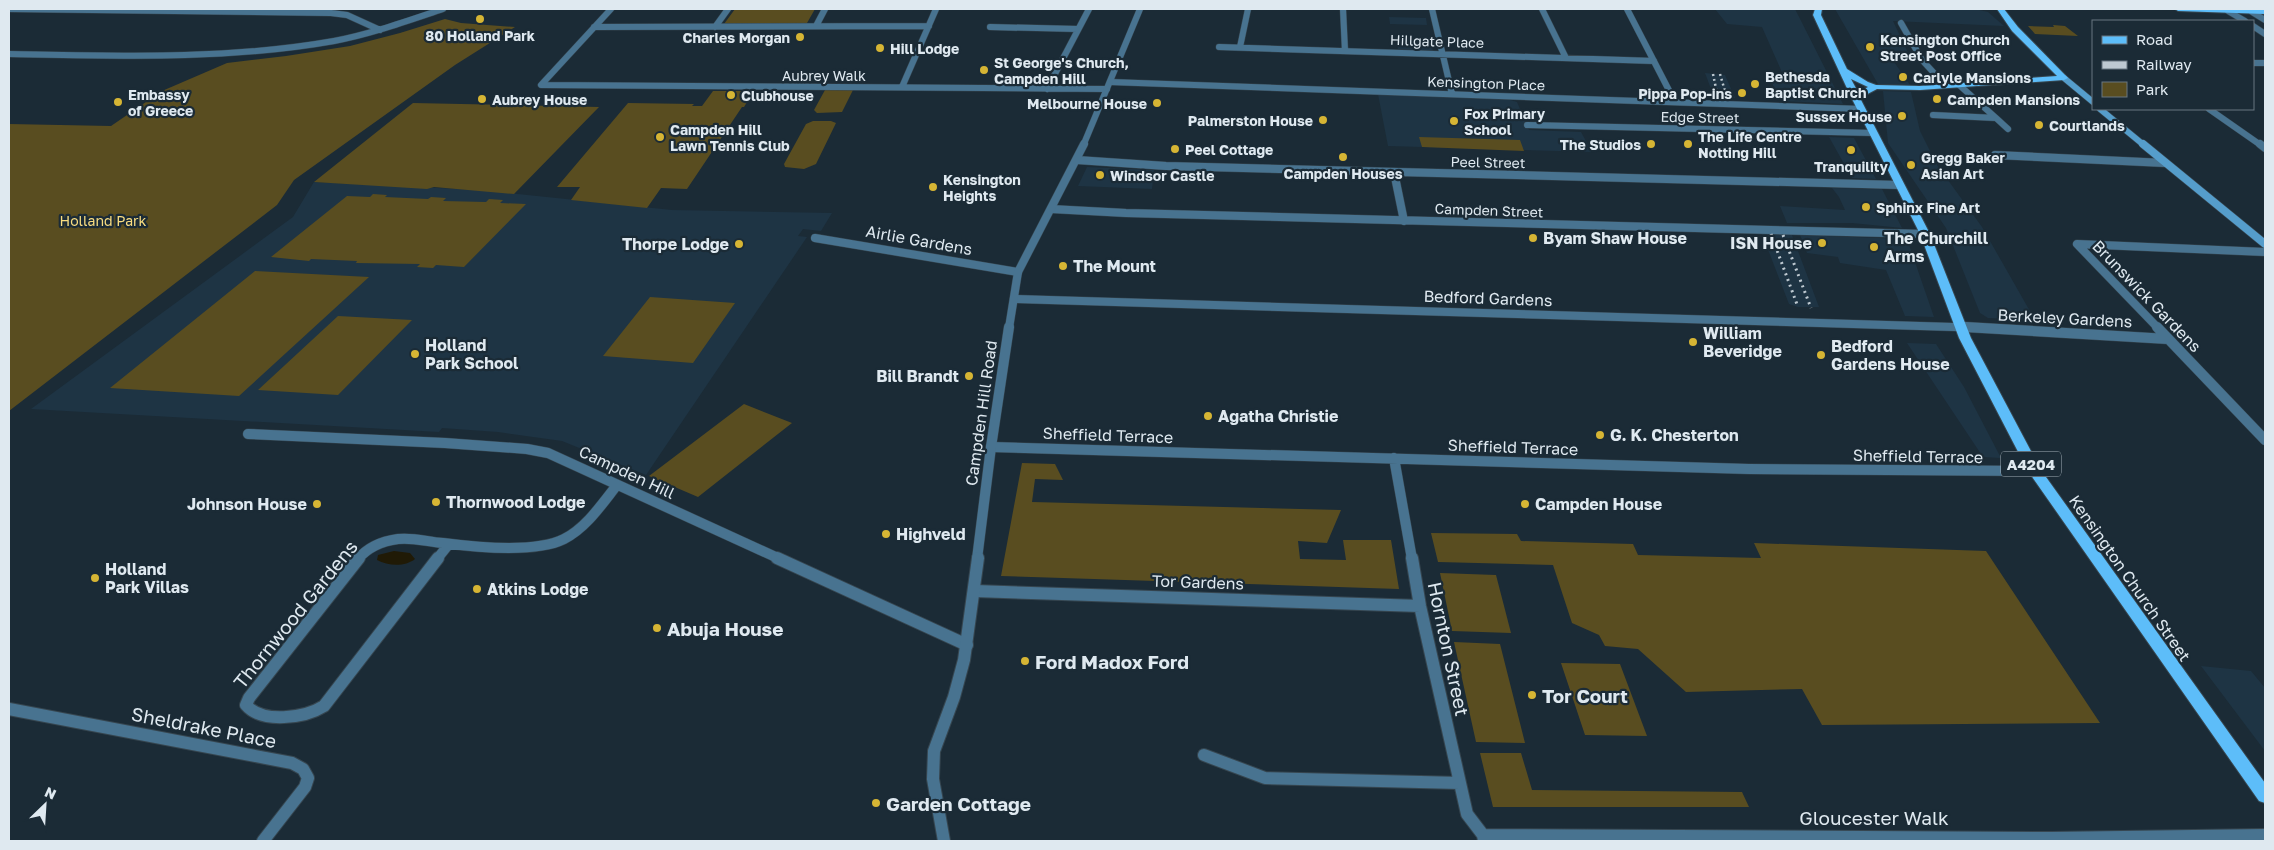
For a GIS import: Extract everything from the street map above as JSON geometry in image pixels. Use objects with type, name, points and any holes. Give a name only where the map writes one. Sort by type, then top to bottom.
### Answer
[{"type":"main road","name":"A4204","points":[[1808,9],[1817,12]]},
{"type":"main road","points":[[2000,9],[2015,29],[2064,78],[2092,101]]},
{"type":"main road","points":[[2178,9],[2265,12]]},
{"type":"main road","name":"Kensington Church Street","points":[[1817,12],[1858,103],[1925,234],[1961,327],[2034,471],[2265,796]]},
{"type":"main road","points":[[1844,71],[1865,84],[1876,87],[1920,88],[2064,78]]},
{"type":"main road","points":[[1858,103],[1876,87]]},
{"type":"main road","points":[[2101,110],[2265,244]]},
{"type":"street","points":[[9,9],[331,13],[347,15],[380,30]]},
{"type":"street","points":[[9,54],[228,55],[317,45],[380,30],[443,9]]},
{"type":"street","points":[[594,27],[611,9]]},
{"type":"street","points":[[715,27],[728,9]]},
{"type":"street","points":[[816,26],[825,9]]},
{"type":"street","points":[[902,87],[936,9]]},
{"type":"street","points":[[1047,89],[1089,9]]},
{"type":"street","name":"Campden Hill Road","points":[[944,841],[933,758],[938,736],[951,706],[967,645],[991,447],[1018,272],[1077,160],[1140,9]]},
{"type":"street","points":[[1240,47],[1248,9]]},
{"type":"street","points":[[1343,9],[1345,51]]},
{"type":"street","points":[[1432,9],[1452,94]]},
{"type":"street","points":[[1542,9],[1566,58]]},
{"type":"street","points":[[1627,9],[1675,102]]},
{"type":"street","points":[[2228,11],[2243,20]]},
{"type":"street","points":[[2252,12],[2265,20]]},
{"type":"street","points":[[1901,22],[1922,60],[1945,85]]},
{"type":"street","points":[[594,27],[929,26]]},
{"type":"street","name":"Aubrey Walk","points":[[594,27],[541,85],[1047,89],[1109,86]]},
{"type":"street","points":[[990,27],[1078,29]]},
{"type":"street","points":[[2254,27],[2265,34]]},
{"type":"street","name":"Hillgate Place","points":[[1220,46],[1654,62]]},
{"type":"street","points":[[1958,84],[2008,129]]},
{"type":"street","name":"Kensington Place","points":[[1109,86],[1452,94],[1675,102],[1858,103]]},
{"type":"street","points":[[2210,110],[2265,148]]},
{"type":"street","points":[[1933,115],[1996,118]]},
{"type":"street","name":"Edge Street","points":[[1527,125],[1873,133]]},
{"type":"street","points":[[1995,155],[2165,163]]},
{"type":"street","name":"Peel Street","points":[[1077,160],[1166,166],[1899,185]]},
{"type":"street","points":[[1394,172],[1404,221]]},
{"type":"street","name":"Campden Street","points":[[1051,209],[1126,214],[1925,234]]},
{"type":"street","name":"Airlie Gardens","points":[[815,238],[1018,272]]},
{"type":"street","name":"Brunswick Gardens","points":[[2265,252],[2077,244],[2265,440]]},
{"type":"street","name":"Bedford Gardens","points":[[1014,299],[1961,327]]},
{"type":"street","name":"Berkeley Gardens","points":[[1961,327],[2168,340]]},
{"type":"street","name":"Campden Hill","points":[[248,434],[527,449],[548,453],[967,645]]},
{"type":"street","name":"Sheffield Terrace","points":[[991,447],[1749,469],[2034,471]]},
{"type":"street","name":"Hornton Street","points":[[1394,458],[1420,606],[1467,814],[1483,838]]},
{"type":"street","name":"Thornwood Gardens","points":[[449,544],[324,706],[317,712],[303,716],[266,715],[251,711],[246,705],[249,698],[365,551],[382,542],[415,538],[449,544],[536,547],[551,545],[564,539],[587,522],[617,485]]},
{"type":"street","name":"Tor Gardens","points":[[975,591],[1420,606]]},
{"type":"street","name":"Sheldrake Place","points":[[9,710],[292,763],[303,769],[308,778],[305,787],[263,841]]},
{"type":"street","points":[[1204,755],[1265,778],[1460,783]]},
{"type":"street","name":"Gloucester Walk","points":[[1483,838],[2031,838],[2265,835]]},
{"type":"shaded area","points":[[1715,9],[1795,9],[1843,104],[1782,101],[1769,78],[1785,79],[1762,27],[1727,24]]},
{"type":"shaded area","points":[[1835,9],[1975,9],[1988,12],[2004,26],[1893,21],[1910,57],[1890,56],[1910,85],[1878,84]]},
{"type":"shaded area","points":[[1389,17],[1426,18],[1427,25],[1390,24]]},
{"type":"shaded area","points":[[1396,39],[1431,40],[1433,51],[1398,49]]},
{"type":"shaded area","points":[[1705,73],[1725,75],[1735,98],[1714,97]]},
{"type":"shaded area","points":[[1883,91],[1911,92],[1920,131],[1937,165],[1982,227],[2035,320],[1988,318],[1980,313],[1946,228],[1888,143]]},
{"type":"shaded area","name":"Fox Primary School","points":[[1378,94],[1504,98],[1517,102],[1529,130],[1581,132],[1592,152],[1388,146]]},
{"type":"shaded area","points":[[1829,137],[1854,138],[1876,179],[1852,178]]},
{"type":"shaded area","points":[[1087,167],[1154,170],[1152,189],[1078,186]]},
{"type":"shaded area","name":"Holland Park School","points":[[314,182],[479,190],[672,210],[832,213],[821,231],[803,229],[798,236],[807,237],[646,475],[562,441],[498,432],[442,428],[439,432],[31,409],[293,217]]},
{"type":"shaded area","points":[[1832,188],[1882,189],[1902,228],[1852,223],[1787,223],[1780,206],[1845,210]]},
{"type":"shaded area","points":[[1762,234],[1792,235],[1819,307],[1798,307],[1789,304]]},
{"type":"shaded area","points":[[1800,235],[1907,239],[1934,317],[1905,316],[1886,270],[1840,263],[1838,257],[1807,253]]},
{"type":"shaded area","points":[[1907,343],[1936,344],[1964,387],[2001,458],[1983,457]]},
{"type":"shaded area","points":[[394,551],[410,553],[415,559],[411,562],[396,565],[386,564],[377,560],[378,555]]},
{"type":"shaded area","points":[[2201,666],[2251,671],[2265,688],[2265,751]]},
{"type":"green space","points":[[735,9],[815,9],[807,23],[724,24]]},
{"type":"green space","name":"Holland Park","points":[[445,19],[461,23],[515,27],[455,65],[294,180],[277,205],[9,411],[9,124],[111,126],[162,91],[227,63],[350,46]]},
{"type":"green space","points":[[2053,25],[2065,26],[2078,36],[2035,34],[2028,26],[2054,27]]},
{"type":"green space","points":[[825,90],[853,90],[842,112],[817,113],[814,110]]},
{"type":"green space","name":"Campden Hill Lawn Tennis Club","points":[[713,91],[754,91],[687,189],[661,188],[647,208],[571,200],[580,187],[557,187],[628,103],[694,104],[692,106],[702,106]]},
{"type":"green space","points":[[413,103],[599,107],[514,194],[434,187],[427,189],[314,182]]},
{"type":"green space","points":[[813,121],[831,121],[836,123],[816,164],[804,169],[785,167],[784,164],[806,124]]},
{"type":"green space","points":[[1419,137],[1520,140],[1524,151],[1422,147]]},
{"type":"green space","points":[[373,194],[387,195],[385,197],[446,198],[443,201],[486,202],[489,199],[503,200],[500,203],[526,204],[464,267],[436,265],[433,268],[417,267],[420,264],[356,263],[357,261],[311,259],[309,261],[271,257],[347,196],[370,197]]},
{"type":"green space","points":[[255,271],[369,277],[239,396],[110,388]]},
{"type":"green space","points":[[650,297],[735,303],[693,363],[603,356]]},
{"type":"green space","points":[[338,316],[412,320],[338,395],[258,390]]},
{"type":"green space","points":[[744,404],[792,423],[698,497],[649,476]]},
{"type":"green space","points":[[1022,463],[1055,464],[1063,480],[1035,479],[1032,502],[1341,510],[1327,543],[1298,541],[1300,559],[1346,560],[1343,540],[1391,540],[1399,589],[1001,576]]},
{"type":"green space","points":[[1431,533],[1517,534],[1521,541],[1633,544],[1638,555],[1761,558],[1754,543],[1986,551],[2100,723],[1822,725],[1802,689],[1686,692],[1638,649],[1605,646],[1599,635],[1572,623],[1553,565],[1438,562]]},
{"type":"green space","points":[[1440,573],[1496,575],[1511,633],[1452,631]]},
{"type":"green space","points":[[1454,642],[1500,644],[1525,743],[1476,742]]},
{"type":"green space","points":[[1561,663],[1620,664],[1647,736],[1585,735]]},
{"type":"green space","points":[[1480,753],[1521,753],[1532,790],[1742,792],[1749,807],[1493,807]]},
{"type":"railway","points":[[1713,74],[1718,98]]},
{"type":"railway","points":[[1720,74],[1727,98]]},
{"type":"railway","points":[[1771,234],[1798,307]]},
{"type":"railway","points":[[1783,235],[1811,308]]},
{"type":"place","name":"80 Holland Park","points":[[480,19]]},
{"type":"place","name":"Charles Morgan","points":[[800,37]]},
{"type":"place","name":"Kensington Church Street Post Office","points":[[1870,47]]},
{"type":"place","name":"Hill Lodge","points":[[880,48]]},
{"type":"place","name":"St George's Church, Campden Hill","points":[[984,70]]},
{"type":"place","name":"Carlyle Mansions","points":[[1903,77]]},
{"type":"place","name":"Bethesda Baptist Church","points":[[1755,84]]},
{"type":"place","name":"Pippa Pop-ins","points":[[1742,93]]},
{"type":"place","name":"Clubhouse","points":[[731,95]]},
{"type":"place","name":"Aubrey House","points":[[482,99]]},
{"type":"place","name":"Campden Mansions","points":[[1937,99]]},
{"type":"place","name":"Embassy of Greece","points":[[118,102]]},
{"type":"place","name":"Melbourne House","points":[[1157,103]]},
{"type":"place","name":"Sussex House","points":[[1902,116]]},
{"type":"place","name":"Palmerston House","points":[[1323,120]]},
{"type":"place","name":"Fox Primary School","points":[[1454,121]]},
{"type":"place","name":"Courtlands","points":[[2039,125]]},
{"type":"place","name":"Campden Hill Lawn Tennis Club","points":[[660,137]]},
{"type":"place","name":"The Studios","points":[[1651,144]]},
{"type":"place","name":"The Life Centre Notting Hill","points":[[1688,144]]},
{"type":"place","name":"Peel Cottage","points":[[1175,149]]},
{"type":"place","name":"Tranquility","points":[[1851,150]]},
{"type":"place","name":"Campden Houses","points":[[1343,157]]},
{"type":"place","name":"Gregg Baker Asian Art","points":[[1911,165]]},
{"type":"place","name":"Windsor Castle","points":[[1100,175]]},
{"type":"place","name":"Kensington Heights","points":[[933,187]]},
{"type":"place","name":"Sphinx Fine Art","points":[[1866,207]]},
{"type":"place","name":"Byam Shaw House","points":[[1533,238]]},
{"type":"place","name":"ISN House","points":[[1822,243]]},
{"type":"place","name":"Thorpe Lodge","points":[[739,244]]},
{"type":"place","name":"The Churchill Arms","points":[[1874,247]]},
{"type":"place","name":"The Mount","points":[[1063,266]]},
{"type":"place","name":"William Beveridge","points":[[1693,342]]},
{"type":"place","name":"Holland Park School","points":[[415,354]]},
{"type":"place","name":"Bedford Gardens House","points":[[1821,355]]},
{"type":"place","name":"Bill Brandt","points":[[969,376]]},
{"type":"place","name":"Agatha Christie","points":[[1208,416]]},
{"type":"place","name":"G. K. Chesterton","points":[[1600,435]]},
{"type":"place","name":"Thornwood Lodge","points":[[436,502]]},
{"type":"place","name":"Johnson House","points":[[317,504]]},
{"type":"place","name":"Campden House","points":[[1525,504]]},
{"type":"place","name":"Highveld","points":[[886,534]]},
{"type":"place","name":"Holland Park Villas","points":[[95,578]]},
{"type":"place","name":"Atkins Lodge","points":[[477,589]]},
{"type":"place","name":"Abuja House","points":[[657,628]]},
{"type":"place","name":"Ford Madox Ford","points":[[1025,661]]},
{"type":"place","name":"Tor Court","points":[[1532,695]]},
{"type":"place","name":"Garden Cottage","points":[[876,803]]}]
